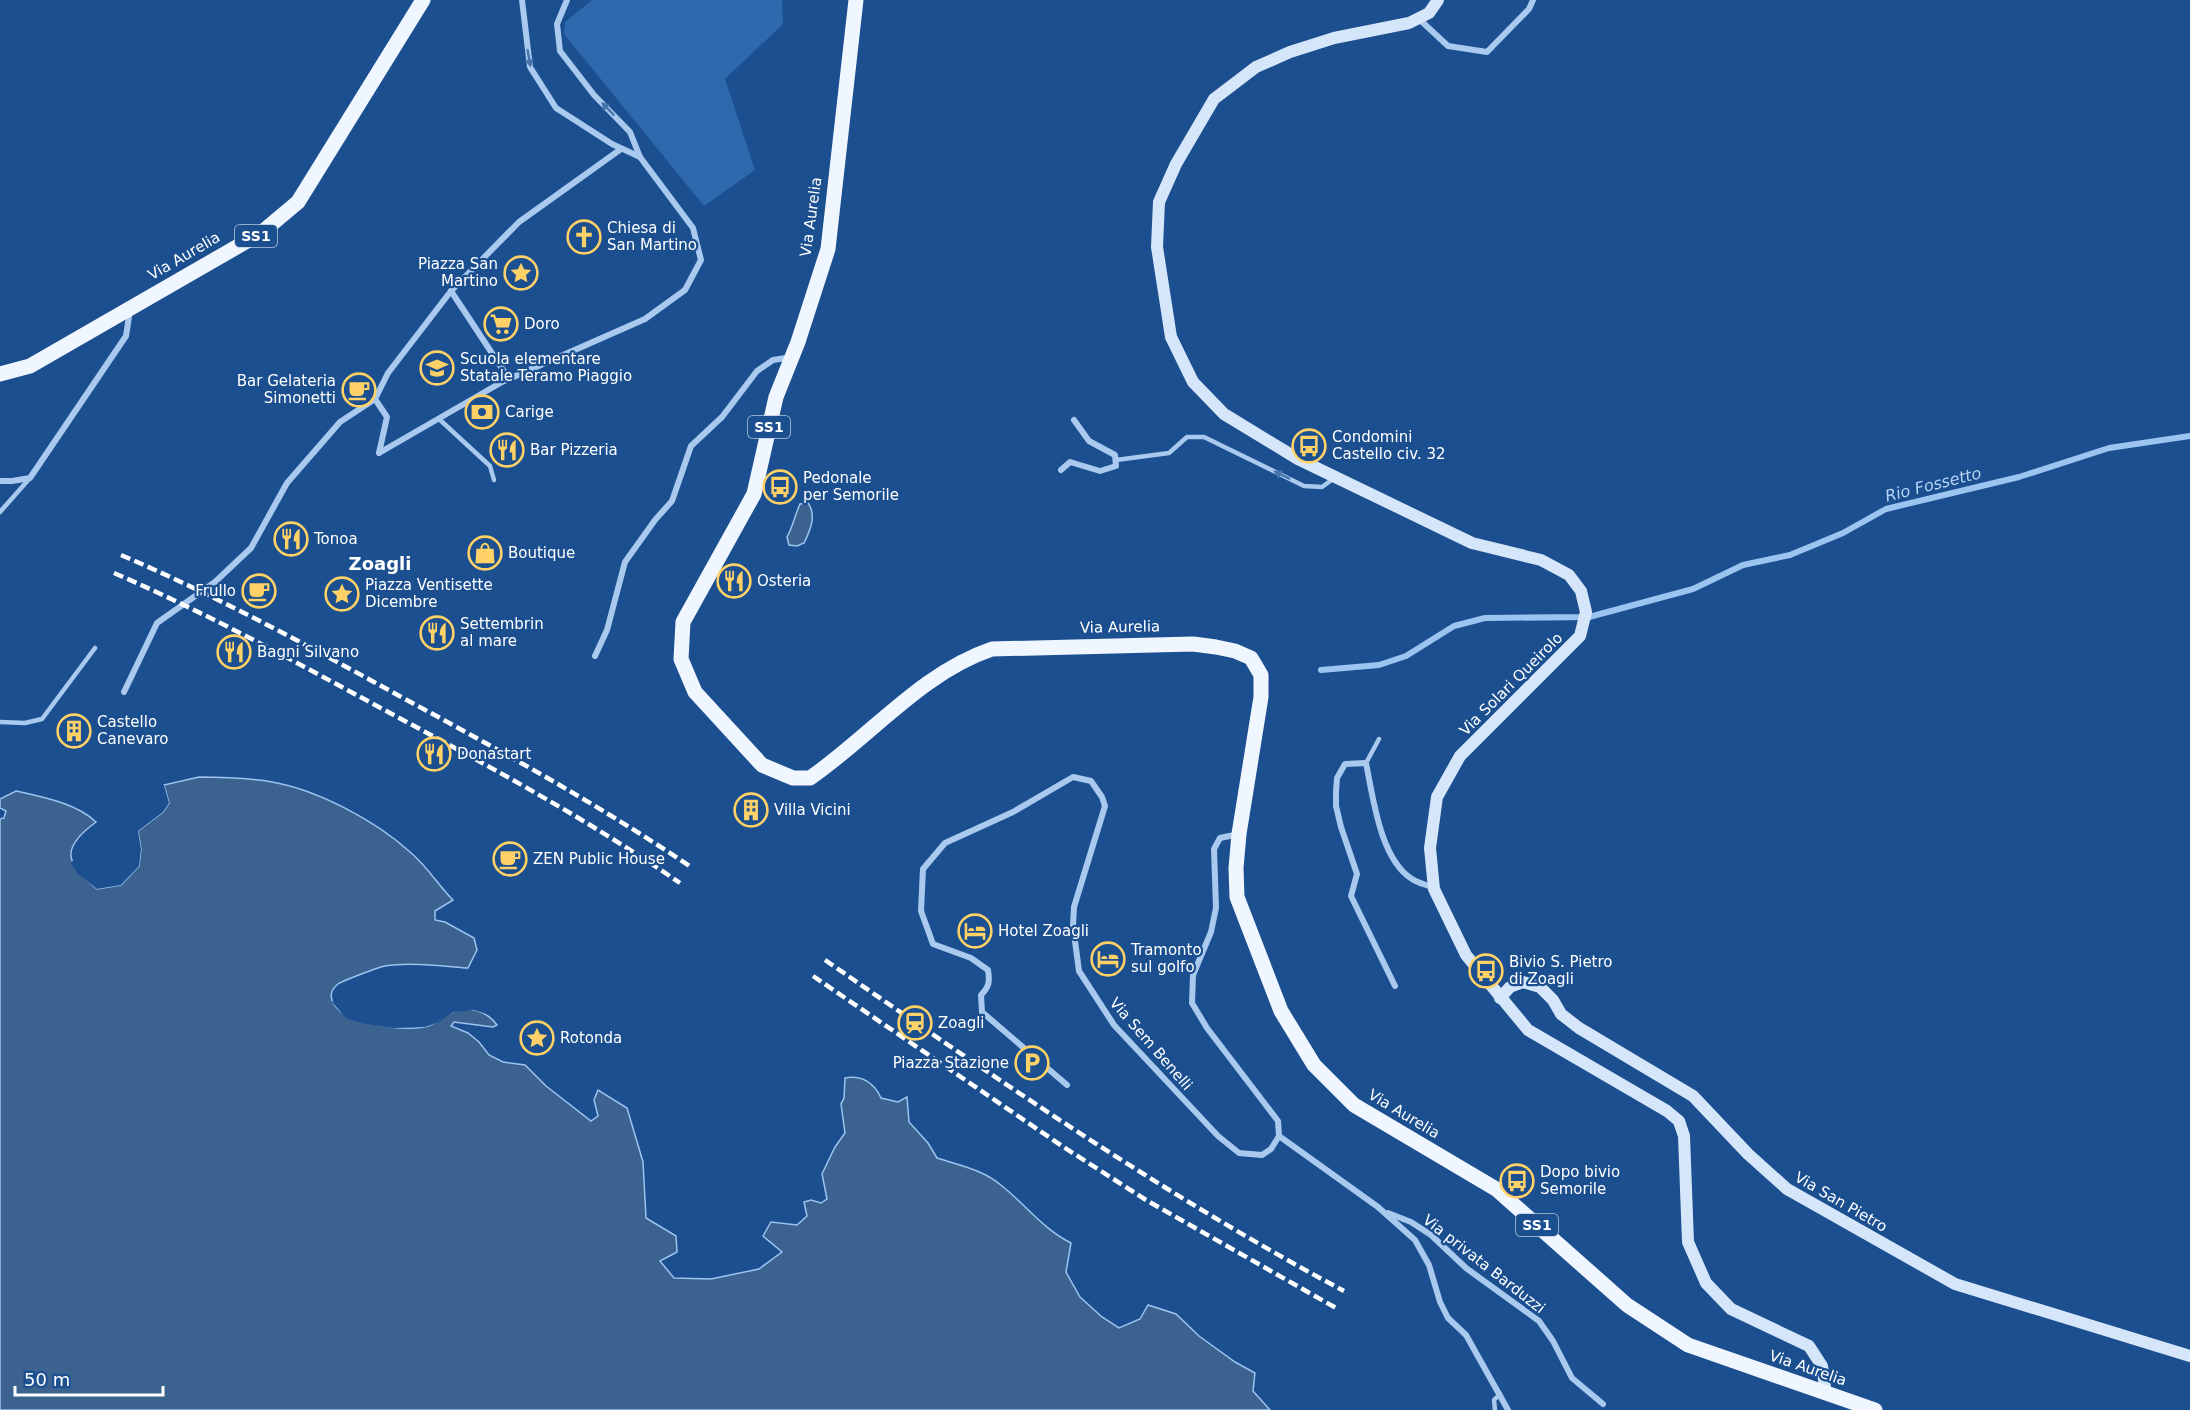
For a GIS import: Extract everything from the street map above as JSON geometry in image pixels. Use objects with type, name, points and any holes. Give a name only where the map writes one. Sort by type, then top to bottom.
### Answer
[{"type":"main road","name":"Via Aurelia","points":[[0,374],[30,366],[261,233],[297,202],[423,0]]},
{"type":"main road","name":"Via Aurelia","points":[[856,0],[828,249],[776,397],[754,494],[683,622],[681,659],[695,692],[762,765],[793,778],[810,778],[941,674],[970,657],[992,649],[1193,644],[1216,646],[1251,658],[1261,675],[1261,697],[1239,834],[1236,868],[1237,897],[1281,1011],[1314,1065],[1354,1105],[1496,1189],[1627,1305],[1688,1345],[1875,1410]]},
{"type":"street","points":[[522,0],[530,67],[556,108],[621,149],[640,157]]},
{"type":"street","points":[[375,399],[387,417],[379,453],[509,379],[645,319],[685,290],[701,260],[693,228],[640,157],[630,132],[594,95],[560,51],[557,24],[567,0]]},
{"type":"street","name":"Via Solari Queirolo","points":[[1438,0],[1429,13],[1409,23],[1334,38],[1290,52],[1256,67],[1214,99],[1176,164],[1159,202],[1157,247],[1170,337],[1193,382],[1224,414],[1298,459],[1472,543],[1541,560],[1569,575],[1581,591],[1586,612],[1580,636],[1460,756],[1437,797],[1430,848],[1434,889],[1466,955],[1528,1030],[1667,1111],[1679,1121],[1684,1136],[1688,1242],[1706,1283],[1731,1309],[1809,1346],[1822,1366],[1826,1394]]},
{"type":"street","points":[[1419,19],[1448,46],[1487,52],[1529,9],[1533,0]]},
{"type":"street","points":[[124,692],[156,623],[215,582],[251,548],[287,483],[340,422],[375,399],[388,373],[451,291],[519,222],[621,149]]},
{"type":"street","points":[[451,291],[509,379]]},
{"type":"street","points":[[0,481],[30,478],[126,336],[130,308]]},
{"type":"street","points":[[595,656],[607,630],[625,562],[655,520],[672,501],[690,446],[722,417],[757,371],[773,360],[792,356]]},
{"type":"street","points":[[1061,470],[1070,462],[1100,471],[1116,466],[1115,455],[1089,441],[1074,420]]},
{"type":"street","points":[[1395,986],[1352,896],[1357,874],[1336,806],[1337,778],[1345,765],[1366,762],[1373,802],[1384,840],[1398,865],[1411,879],[1434,889]]},
{"type":"street","name":"Via Sem Benelli","points":[[1067,1085],[981,1012],[981,995],[988,987],[990,980],[988,970],[971,958],[933,944],[921,911],[923,868],[945,843],[1013,812],[1072,777],[1091,781],[1105,806],[1074,907],[1073,926],[1079,970],[1114,1024],[1218,1137],[1239,1153],[1262,1155],[1271,1149],[1279,1136]]},
{"type":"street","points":[[1239,834],[1220,838],[1214,849],[1216,908],[1211,932],[1193,975],[1192,1003],[1207,1028],[1278,1121],[1279,1136]]},
{"type":"street","name":"Via San Pietro","points":[[1500,998],[1510,987],[1523,982],[1540,987],[1553,1000],[1561,1014],[1580,1028],[1693,1096],[1748,1154],[1787,1190],[1955,1284],[2190,1356]]},
{"type":"street","name":"Via privata Barduzzi","points":[[1279,1136],[1382,1211],[1415,1240],[1429,1265],[1440,1302],[1448,1318],[1466,1335],[1508,1410]]},
{"type":"street","name":"Via privata Barduzzi","points":[[1382,1211],[1411,1222],[1431,1235],[1466,1268],[1539,1321],[1553,1341],[1572,1378],[1603,1404]]},
{"type":"lane","points":[[439,419],[490,466],[494,480]]},
{"type":"lane","points":[[1116,460],[1169,453],[1187,437],[1204,437],[1304,486],[1322,487],[1335,478]]},
{"type":"lane","points":[[0,512],[30,478]]},
{"type":"lane","points":[[0,722],[25,723],[42,719],[95,648]]},
{"type":"lane","points":[[1366,762],[1378,739]]},
{"type":"lane","points":[[1495,1410],[1494,1400],[1500,1394]]},
{"type":"shaded area","points":[[592,0],[782,0],[783,24],[725,79],[755,170],[704,206],[564,34],[565,22]]},
{"type":"shaded area","points":[[808,503],[812,518],[804,543],[797,546],[789,545],[787,537],[800,504]]},
{"type":"shaded area","points":[[199,777],[263,781],[290,786],[327,799],[381,829],[422,863],[453,900],[435,911],[435,920],[445,922],[474,938],[477,950],[468,968],[415,964],[381,967],[338,984],[331,995],[335,1006],[345,1015],[356,1020],[407,1028],[428,1026],[458,1010],[471,1009],[483,1013],[497,1025],[493,1027],[454,1022],[451,1026],[468,1033],[489,1055],[503,1062],[525,1065],[546,1086],[591,1121],[598,1116],[594,1100],[598,1090],[627,1108],[643,1162],[646,1218],[676,1236],[677,1252],[660,1261],[674,1278],[711,1279],[759,1269],[782,1252],[763,1236],[771,1222],[797,1225],[807,1216],[804,1202],[811,1200],[821,1203],[827,1199],[822,1174],[835,1147],[845,1133],[841,1104],[844,1098],[845,1078],[862,1079],[875,1088],[881,1098],[898,1102],[907,1097],[909,1122],[928,1143],[937,1158],[995,1180],[1043,1224],[1071,1243],[1066,1272],[1080,1297],[1102,1317],[1119,1328],[1140,1319],[1148,1305],[1176,1314],[1199,1336],[1235,1362],[1255,1373],[1253,1391],[1270,1410],[0,1410],[0,819],[4,818],[6,811],[0,808],[0,799],[16,791],[37,796],[69,805],[96,822],[76,840],[71,856],[79,871],[97,889],[121,885],[139,866],[141,849],[138,831],[163,812],[169,803],[164,785]]},
{"type":"pier","points":[[161,784],[164,785],[169,803],[163,812],[138,831],[141,849],[139,866],[121,885],[97,889],[78,874],[71,863],[74,859],[81,872],[97,886],[120,882],[136,865],[138,849],[135,830],[161,809],[165,802]]},
{"type":"pier","points":[[335,999],[338,1006],[348,1015],[392,1025],[424,1024],[438,1020],[452,1009],[474,1007],[493,1014],[474,1010],[453,1012],[439,1022],[425,1027],[392,1028],[346,1018],[332,1002]]},
{"type":"waterway","name":"Rio Fossetto","points":[[1321,670],[1379,665],[1406,656],[1454,626],[1485,618],[1589,617],[1693,589],[1743,565],[1790,555],[1843,533],[1886,509],[2019,477],[2109,448],[2190,436]]},
{"type":"railway","points":[[121,555],[265,624],[442,719],[586,801],[691,867]]},
{"type":"railway","points":[[114,573],[254,640],[464,753],[573,815],[680,883]]},
{"type":"railway","points":[[825,960],[1015,1091],[1144,1174],[1276,1254],[1344,1291]]},
{"type":"railway","points":[[813,976],[1062,1146],[1146,1200],[1336,1308]]},
{"type":"place","name":"Chiesa di San Martino","points":[[584,237]]},
{"type":"place","name":"Piazza San Martino","points":[[521,273]]},
{"type":"place","name":"Doro","points":[[501,324]]},
{"type":"place","name":"Scuola elementare Statale Teramo Piaggio","points":[[437,368]]},
{"type":"place","name":"Bar Gelateria Simonetti","points":[[359,390]]},
{"type":"place","name":"Carige","points":[[482,412]]},
{"type":"place","name":"Condomini Castello civ. 32","points":[[1309,446]]},
{"type":"place","name":"Bar Pizzeria","points":[[507,450]]},
{"type":"place","name":"Pedonale per Semorile","points":[[780,487]]},
{"type":"place","name":"Tonoa","points":[[291,539]]},
{"type":"place","name":"Boutique","points":[[485,553]]},
{"type":"place","name":"Osteria","points":[[734,581]]},
{"type":"place","name":"Frullo","points":[[259,591]]},
{"type":"place","name":"Piazza Ventisette Dicembre","points":[[342,594]]},
{"type":"place","name":"Settembrin al mare","points":[[437,633]]},
{"type":"place","name":"Bagni Silvano","points":[[234,652]]},
{"type":"place","name":"Castello Canevaro","points":[[74,731]]},
{"type":"place","name":"Donastart","points":[[434,754]]},
{"type":"place","name":"Villa Vicini","points":[[751,810]]},
{"type":"place","name":"ZEN Public House","points":[[510,859]]},
{"type":"place","name":"Hotel Zoagli","points":[[975,931]]},
{"type":"place","name":"Tramonto sul golfo","points":[[1108,959]]},
{"type":"place","name":"Bivio S. Pietro di Zoagli","points":[[1486,971]]},
{"type":"place","name":"Zoagli","points":[[915,1023]]},
{"type":"place","name":"Rotonda","points":[[537,1038]]},
{"type":"place","name":"Piazza Stazione","points":[[1032,1063]]},
{"type":"place","name":"Dopo bivio Semorile","points":[[1517,1181]]},
{"type":"district","name":"Zoagli","points":[[380,564]]}]
